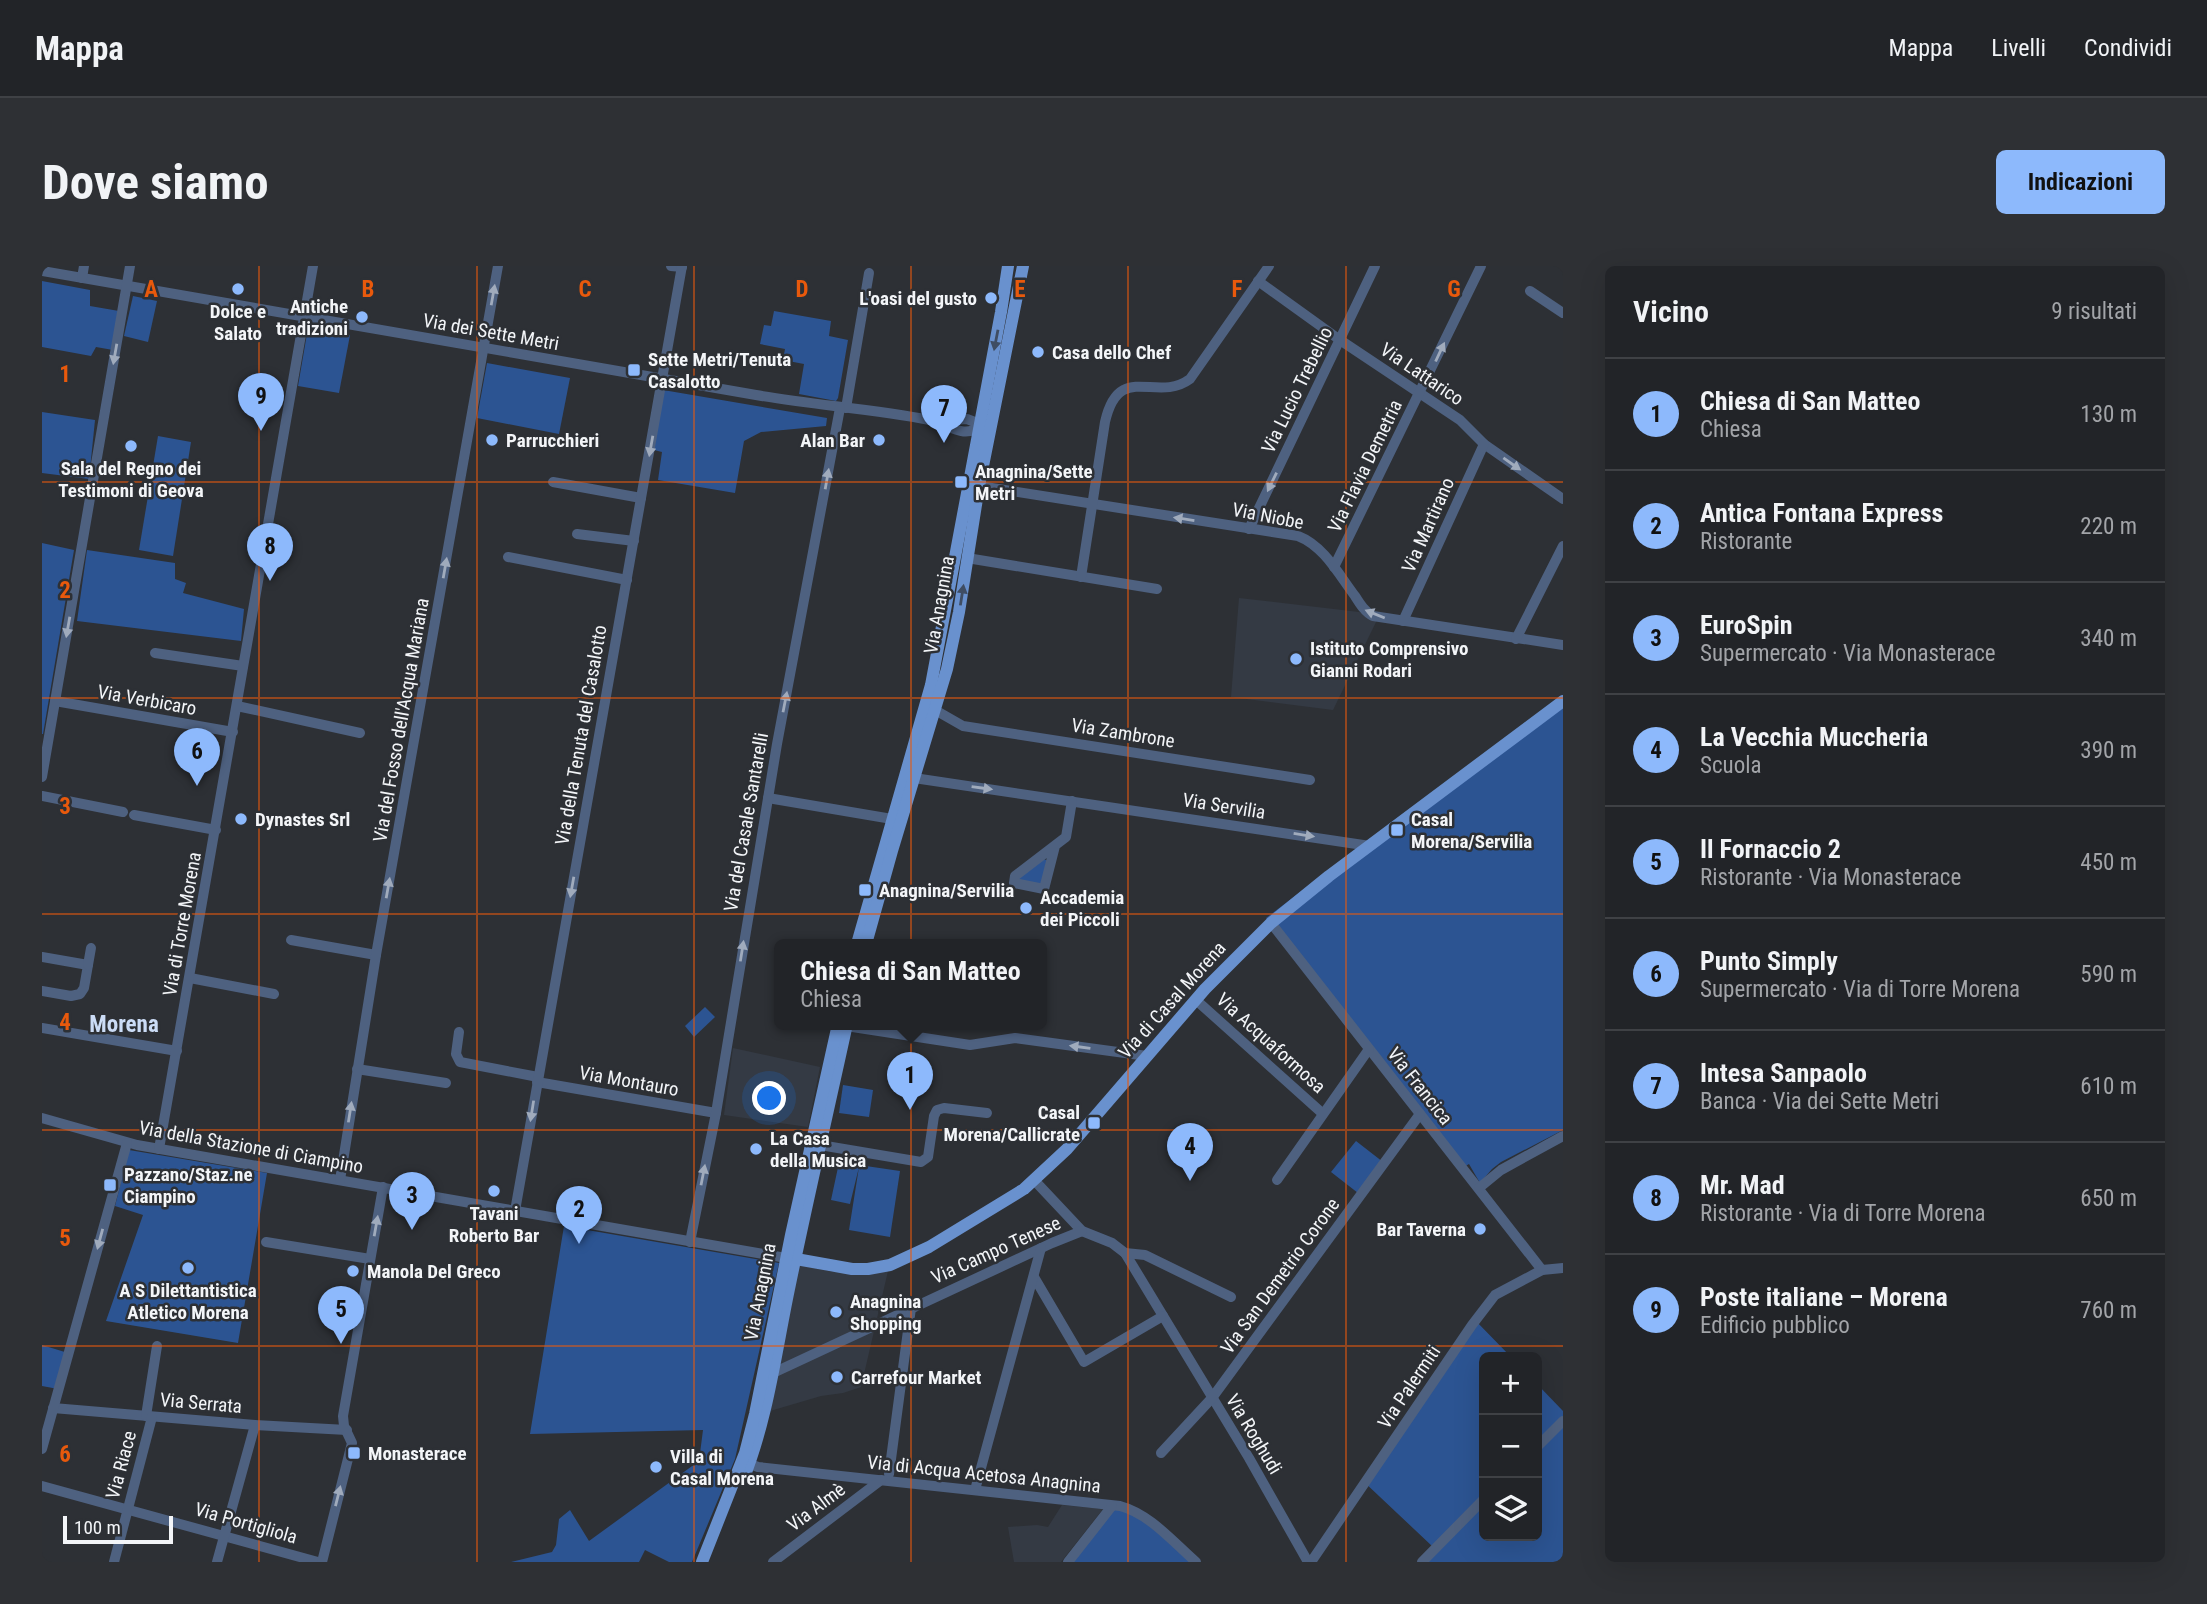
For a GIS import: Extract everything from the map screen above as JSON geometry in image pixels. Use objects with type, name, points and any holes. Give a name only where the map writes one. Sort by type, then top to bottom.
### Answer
[{"type":"main road","name":"Via Anagnina","points":[[867,939],[947,669],[979,486],[1008,266]]},
{"type":"main road","name":"Via Anagnina","points":[[858,939],[927,701],[985,426],[1023,266]]},
{"type":"main road","name":"Via di Casal Morena","points":[[791,1259],[845,1269],[868,1269],[898,1262],[987,1213],[1034,1181],[1072,1143],[1196,1000],[1271,923],[1563,701]]},
{"type":"main road","name":"Via Anagnina","points":[[702,1562],[762,1421],[790,1285],[791,1259],[799,1246],[843,1030]]},
{"type":"main road","name":"Via Anagnina","points":[[711,1562],[747,1459],[843,1030]]},
{"type":"main road","points":[[790,1285],[800,1273],[817,1265],[799,1246]]},
{"type":"street","points":[[82,278],[84,266]]},
{"type":"street","points":[[42,777],[131,266]]},
{"type":"street","name":"Via di Torre Morena","points":[[159,1149],[313,266]]},
{"type":"street","name":"Via del Fosso dell'Acqua Mariana","points":[[340,1180],[376,955],[498,266]]},
{"type":"street","name":"Via della Tenuta del Casalotto","points":[[515,1211],[663,379],[678,266]]},
{"type":"street","points":[[1081,577],[1105,422],[1112,401],[1131,386],[1164,388],[1181,385],[1194,374],[1269,266]]},
{"type":"street","name":"Via Lucio Trebellio","points":[[1249,529],[1376,266]]},
{"type":"street","name":"Via Flavia Demetria","points":[[1334,567],[1481,266]]},
{"type":"street","name":"Via dei Sette Metri","points":[[42,271],[663,379],[843,408],[886,412],[936,421],[965,432],[985,426]]},
{"type":"street","name":"Via del Casale Santarelli","points":[[690,1242],[716,1113],[768,798],[869,273]]},
{"type":"street","name":"Via Lattarico","points":[[1258,281],[1340,340],[1460,420],[1484,444],[1563,499]]},
{"type":"street","points":[[1530,290],[1563,313]]},
{"type":"street","name":"Via Martirano","points":[[1403,621],[1484,444]]},
{"type":"street","points":[[553,482],[641,498]]},
{"type":"street","name":"Via Niobe","points":[[979,486],[1294,536],[1306,540],[1320,550],[1368,613],[1375,617],[1563,645]]},
{"type":"street","points":[[577,534],[634,541]]},
{"type":"street","points":[[1516,639],[1563,546]]},
{"type":"street","points":[[508,557],[627,580]]},
{"type":"street","points":[[967,558],[1157,589]]},
{"type":"street","points":[[941,626],[954,634]]},
{"type":"street","points":[[155,653],[243,666]]},
{"type":"street","name":"Via Verbicaro","points":[[55,701],[233,733]]},
{"type":"street","points":[[237,706],[359,733]]},
{"type":"street","name":"Via Zambrone","points":[[935,710],[963,726],[1310,780]]},
{"type":"street","name":"Via Servilia","points":[[914,778],[1370,846]]},
{"type":"street","points":[[42,796],[123,812]]},
{"type":"street","points":[[768,798],[892,819]]},
{"type":"street","points":[[1055,846],[1044,889],[1014,883],[1015,876],[1066,837],[1072,800]]},
{"type":"street","points":[[134,815],[216,830]]},
{"type":"street","name":"Via Francica","points":[[1271,923],[1542,1270]]},
{"type":"street","points":[[291,940],[376,955]]},
{"type":"street","points":[[42,991],[71,996],[80,994],[84,988],[91,948]]},
{"type":"street","points":[[42,957],[88,965]]},
{"type":"street","points":[[190,978],[274,994]]},
{"type":"street","name":"Via Acquaformosa","points":[[1196,1000],[1322,1113]]},
{"type":"street","points":[[42,1028],[177,1051]]},
{"type":"street","points":[[876,1030],[970,1045],[1015,1038],[1147,1056]]},
{"type":"street","name":"Via Montauro","points":[[459,1032],[456,1054],[460,1062],[537,1080],[716,1113]]},
{"type":"street","points":[[1277,1180],[1369,1049]]},
{"type":"street","points":[[357,1069],[446,1083]]},
{"type":"street","points":[[820,1144],[921,1162],[928,1157],[937,1110],[944,1108],[987,1113]]},
{"type":"street","name":"Via San Demetrio Corone","points":[[1161,1453],[1212,1398],[1420,1114]]},
{"type":"street","name":"Via della Stazione di Ciampino","points":[[42,1118],[127,1143],[791,1259]]},
{"type":"street","points":[[1479,1188],[1501,1170],[1563,1136]]},
{"type":"street","points":[[42,1449],[127,1143]]},
{"type":"street","name":"Via Roghudi","points":[[1034,1181],[1082,1231],[1112,1243],[1125,1253],[1250,1458],[1309,1562]]},
{"type":"street","points":[[320,1562],[352,1443],[343,1418],[383,1188]]},
{"type":"street","name":"Via Campo Tenese","points":[[773,1373],[1082,1231]]},
{"type":"street","points":[[266,1242],[370,1258]]},
{"type":"street","points":[[975,1490],[1041,1248]]},
{"type":"street","name":"Via Roghudi","points":[[1125,1253],[1145,1255],[1231,1297]]},
{"type":"street","name":"Via Palermiti","points":[[1309,1562],[1495,1295],[1542,1270],[1562,1269]]},
{"type":"street","points":[[1034,1277],[1084,1362],[1163,1316]]},
{"type":"street","points":[[885,1477],[911,1308]]},
{"type":"street","name":"Via Riace","points":[[114,1562],[149,1417],[157,1346]]},
{"type":"street","name":"Via Serrata","points":[[53,1408],[346,1430]]},
{"type":"street","points":[[1542,1442],[1563,1421]]},
{"type":"street","points":[[216,1562],[255,1425]]},
{"type":"street","name":"Via di Acqua Acetosa Anagnina","points":[[747,1459],[1127,1508],[1142,1516],[1196,1562]]},
{"type":"street","name":"Via Almè","points":[[773,1562],[885,1477]]},
{"type":"street","name":"Via Portigliola","points":[[42,1486],[320,1562]]},
{"type":"street","points":[[1422,1562],[1479,1504]]},
{"type":"street","points":[[1069,1562],[1112,1506]]},
{"type":"shaded area","points":[[42,281],[90,290],[90,306],[119,311],[113,350],[96,347],[91,356],[42,347]]},
{"type":"shaded area","points":[[133,296],[157,301],[148,342],[124,336]]},
{"type":"shaded area","points":[[774,311],[831,321],[829,336],[848,340],[836,401],[799,394],[804,364],[783,360],[785,349],[760,344],[764,325],[771,326]]},
{"type":"shaded area","points":[[308,328],[350,335],[339,393],[298,386]]},
{"type":"shaded area","points":[[487,363],[570,378],[559,434],[477,418]]},
{"type":"shaded area","points":[[663,390],[827,418],[826,426],[761,432],[744,441],[735,493],[658,480],[662,452],[654,450]]},
{"type":"shaded area","points":[[42,412],[95,420],[89,479],[42,473]]},
{"type":"shaded area","points":[[158,436],[191,442],[173,556],[139,550]]},
{"type":"shaded area","points":[[42,543],[74,550],[43,734],[42,734]]},
{"type":"shaded area","points":[[87,550],[175,563],[175,579],[186,583],[183,593],[244,609],[241,641],[77,621]]},
{"type":"shaded area","name":"Istituto Comprensivo Gianni Rodari","points":[[1239,598],[1359,612],[1377,620],[1333,710],[1231,697]]},
{"type":"shaded area","points":[[1563,696],[1563,1130],[1501,1162],[1480,1183],[1469,1164],[1462,1168],[1266,918]]},
{"type":"shaded area","points":[[1042,859],[1047,860],[1041,884],[1018,881],[1018,878]]},
{"type":"shaded area","points":[[705,1007],[715,1017],[694,1037],[685,1026]]},
{"type":"shaded area","points":[[733,1048],[820,1067],[808,1127],[724,1115]]},
{"type":"shaded area","points":[[843,1085],[873,1090],[869,1117],[839,1113]]},
{"type":"shaded area","points":[[1356,1141],[1383,1162],[1358,1193],[1331,1172]]},
{"type":"shaded area","name":"A S Dilettantistica Atletico Morena","points":[[129,1150],[267,1173],[238,1343],[106,1321],[143,1215],[115,1206]]},
{"type":"shaded area","points":[[840,1158],[859,1162],[859,1165],[900,1171],[890,1237],[849,1230],[859,1167],[850,1204],[831,1200]]},
{"type":"shaded area","points":[[564,1226],[779,1263],[735,1459],[692,1562],[669,1562],[645,1550],[639,1562],[511,1562],[552,1552],[556,1545],[559,1519],[570,1510],[589,1541],[699,1461],[703,1430],[530,1434]]},
{"type":"shaded area","points":[[799,1265],[833,1272],[888,1271],[861,1387],[770,1411]]},
{"type":"shaded area","points":[[1473,1318],[1506,1352],[1479,1352],[1479,1500],[1432,1546],[1362,1480]]},
{"type":"shaded area","points":[[42,1345],[68,1353],[58,1389],[42,1386]]},
{"type":"shaded area","points":[[1542,1389],[1563,1411],[1563,1418],[1542,1438]]},
{"type":"shaded area","points":[[1563,1421],[1563,1562],[1422,1562],[1479,1504],[1479,1541],[1542,1541],[1542,1442]]},
{"type":"shaded area","points":[[1062,1505],[1103,1509],[1061,1562],[1014,1562],[1008,1527],[1048,1527]]},
{"type":"shaded area","points":[[1112,1506],[1127,1508],[1199,1562],[1069,1562]]},
{"type":"place","name":"Dolce e Salato","points":[[238,289]]},
{"type":"place","name":"L'oasi del gusto","points":[[991,298]]},
{"type":"place","name":"Antiche tradizioni","points":[[362,317]]},
{"type":"place","name":"Casa dello Chef","points":[[1038,352]]},
{"type":"place","name":"Sette Metri/Tenuta Casalotto","points":[[634,370]]},
{"type":"place","name":"Poste italiane – Morena","points":[[261,431]]},
{"type":"place","name":"Parrucchieri","points":[[492,440]]},
{"type":"place","name":"Alan Bar","points":[[879,440]]},
{"type":"place","name":"Intesa Sanpaolo","points":[[944,443]]},
{"type":"place","name":"Sala del Regno dei Testimoni di Geova","points":[[131,446]]},
{"type":"place","name":"Anagnina/Sette Metri","points":[[961,482]]},
{"type":"place","name":"Mr. Mad","points":[[270,581]]},
{"type":"place","name":"Istituto Comprensivo Gianni Rodari","points":[[1296,659]]},
{"type":"place","name":"Punto Simply","points":[[197,786]]},
{"type":"place","name":"Dynastes Srl","points":[[241,819]]},
{"type":"place","name":"Casal Morena/Servilia","points":[[1397,830]]},
{"type":"place","name":"Anagnina/Servilia","points":[[865,890]]},
{"type":"place","name":"Accademia dei Piccoli","points":[[1026,908]]},
{"type":"place","name":"Chiesa di San Matteo","points":[[910,1110]]},
{"type":"place","name":"Casal Morena/Callicrate","points":[[1094,1123]]},
{"type":"place","name":"La Casa della Musica","points":[[756,1149]]},
{"type":"place","name":"La Vecchia Muccheria","points":[[1190,1181]]},
{"type":"place","name":"Pazzano/Staz.ne Ciampino","points":[[110,1185]]},
{"type":"place","name":"Tavani Roberto Bar","points":[[494,1191]]},
{"type":"place","name":"Bar Taverna","points":[[1480,1229]]},
{"type":"place","name":"EuroSpin","points":[[412,1230]]},
{"type":"place","name":"Antica Fontana Express","points":[[579,1244]]},
{"type":"place","name":"A S Dilettantistica Atletico Morena","points":[[188,1268]]},
{"type":"place","name":"Manola Del Greco","points":[[353,1271]]},
{"type":"place","name":"Anagnina Shopping","points":[[836,1312]]},
{"type":"place","name":"Il Fornaccio 2","points":[[341,1344]]},
{"type":"place","name":"Carrefour Market","points":[[837,1377]]},
{"type":"place","name":"Monasterace","points":[[354,1453]]},
{"type":"place","name":"Villa di Casal Morena","points":[[656,1467]]},
{"type":"district","name":"Morena","points":[[124,1024]]}]
